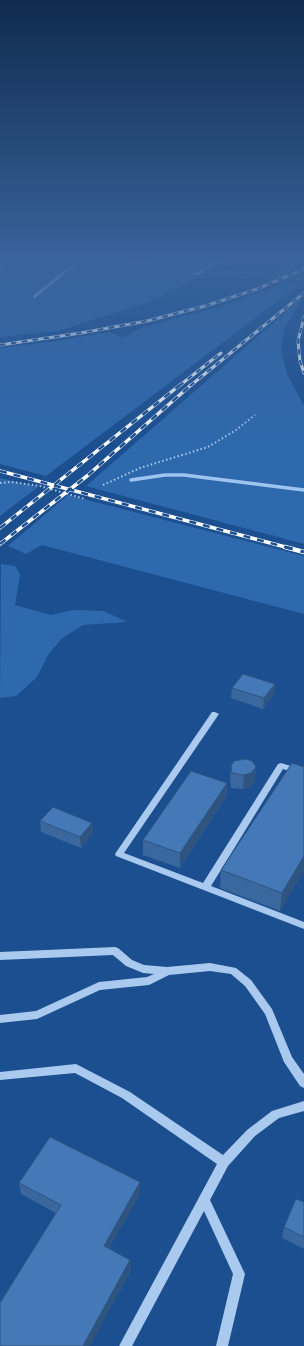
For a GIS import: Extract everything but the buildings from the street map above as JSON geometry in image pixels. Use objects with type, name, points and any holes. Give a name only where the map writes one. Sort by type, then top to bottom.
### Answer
[{"type":"lane","points":[[215,714],[119,854],[304,926]]},
{"type":"lane","points":[[205,888],[281,766],[304,773]]},
{"type":"lane","points":[[0,956],[115,951],[129,963],[143,969],[167,971],[210,967],[233,971],[248,983],[269,1012],[288,1059],[304,1083]]},
{"type":"lane","points":[[0,1019],[37,1014],[99,986],[149,981],[167,971]]},
{"type":"lane","points":[[0,1076],[76,1068],[126,1095],[224,1162]]},
{"type":"lane","points":[[125,1346],[224,1162],[252,1133],[276,1114],[304,1106]]},
{"type":"lane","points":[[204,1200],[239,1274],[222,1346]]},
{"type":"path","points":[[103,485],[140,468],[208,447],[236,430],[255,414]]},
{"type":"path","points":[[0,483],[12,482],[40,486],[85,499]]},
{"type":"shaded area","points":[[0,321],[90,321],[58,331],[0,337]]},
{"type":"shaded area","points":[[167,321],[252,321],[46,476],[0,464],[0,348],[57,341],[109,332],[123,338],[143,327]]},
{"type":"shaded area","points":[[276,321],[289,321],[284,330],[281,350],[287,374],[304,406],[304,544],[86,486]]},
{"type":"shaded area","points":[[0,478],[38,487],[0,516]]},
{"type":"shaded area","points":[[68,495],[304,556],[304,614],[42,545],[26,554],[8,546]]},
{"type":"shaded area","points":[[1,564],[15,566],[20,575],[15,605],[51,615],[73,610],[104,611],[127,622],[83,625],[61,639],[48,655],[37,677],[16,696],[0,698]]},
{"type":"waterway","points":[[131,480],[165,475],[184,475],[304,490]]},
{"type":"railway","points":[[0,345],[81,333],[148,321]]},
{"type":"railway","points":[[190,386],[270,321]]},
{"type":"railway","points":[[303,321],[298,341],[300,361],[304,373]]},
{"type":"railway","points":[[179,386],[221,353]]},
{"type":"railway","points":[[54,485],[180,385]]},
{"type":"railway","points":[[70,490],[191,385]]},
{"type":"railway","points":[[0,471],[54,485]]},
{"type":"railway","points":[[0,528],[54,485]]},
{"type":"railway","points":[[54,485],[70,490]]},
{"type":"railway","points":[[0,544],[70,490]]},
{"type":"railway","points":[[70,490],[289,548]]},
{"type":"railway","points":[[285,547],[304,552]]}]
